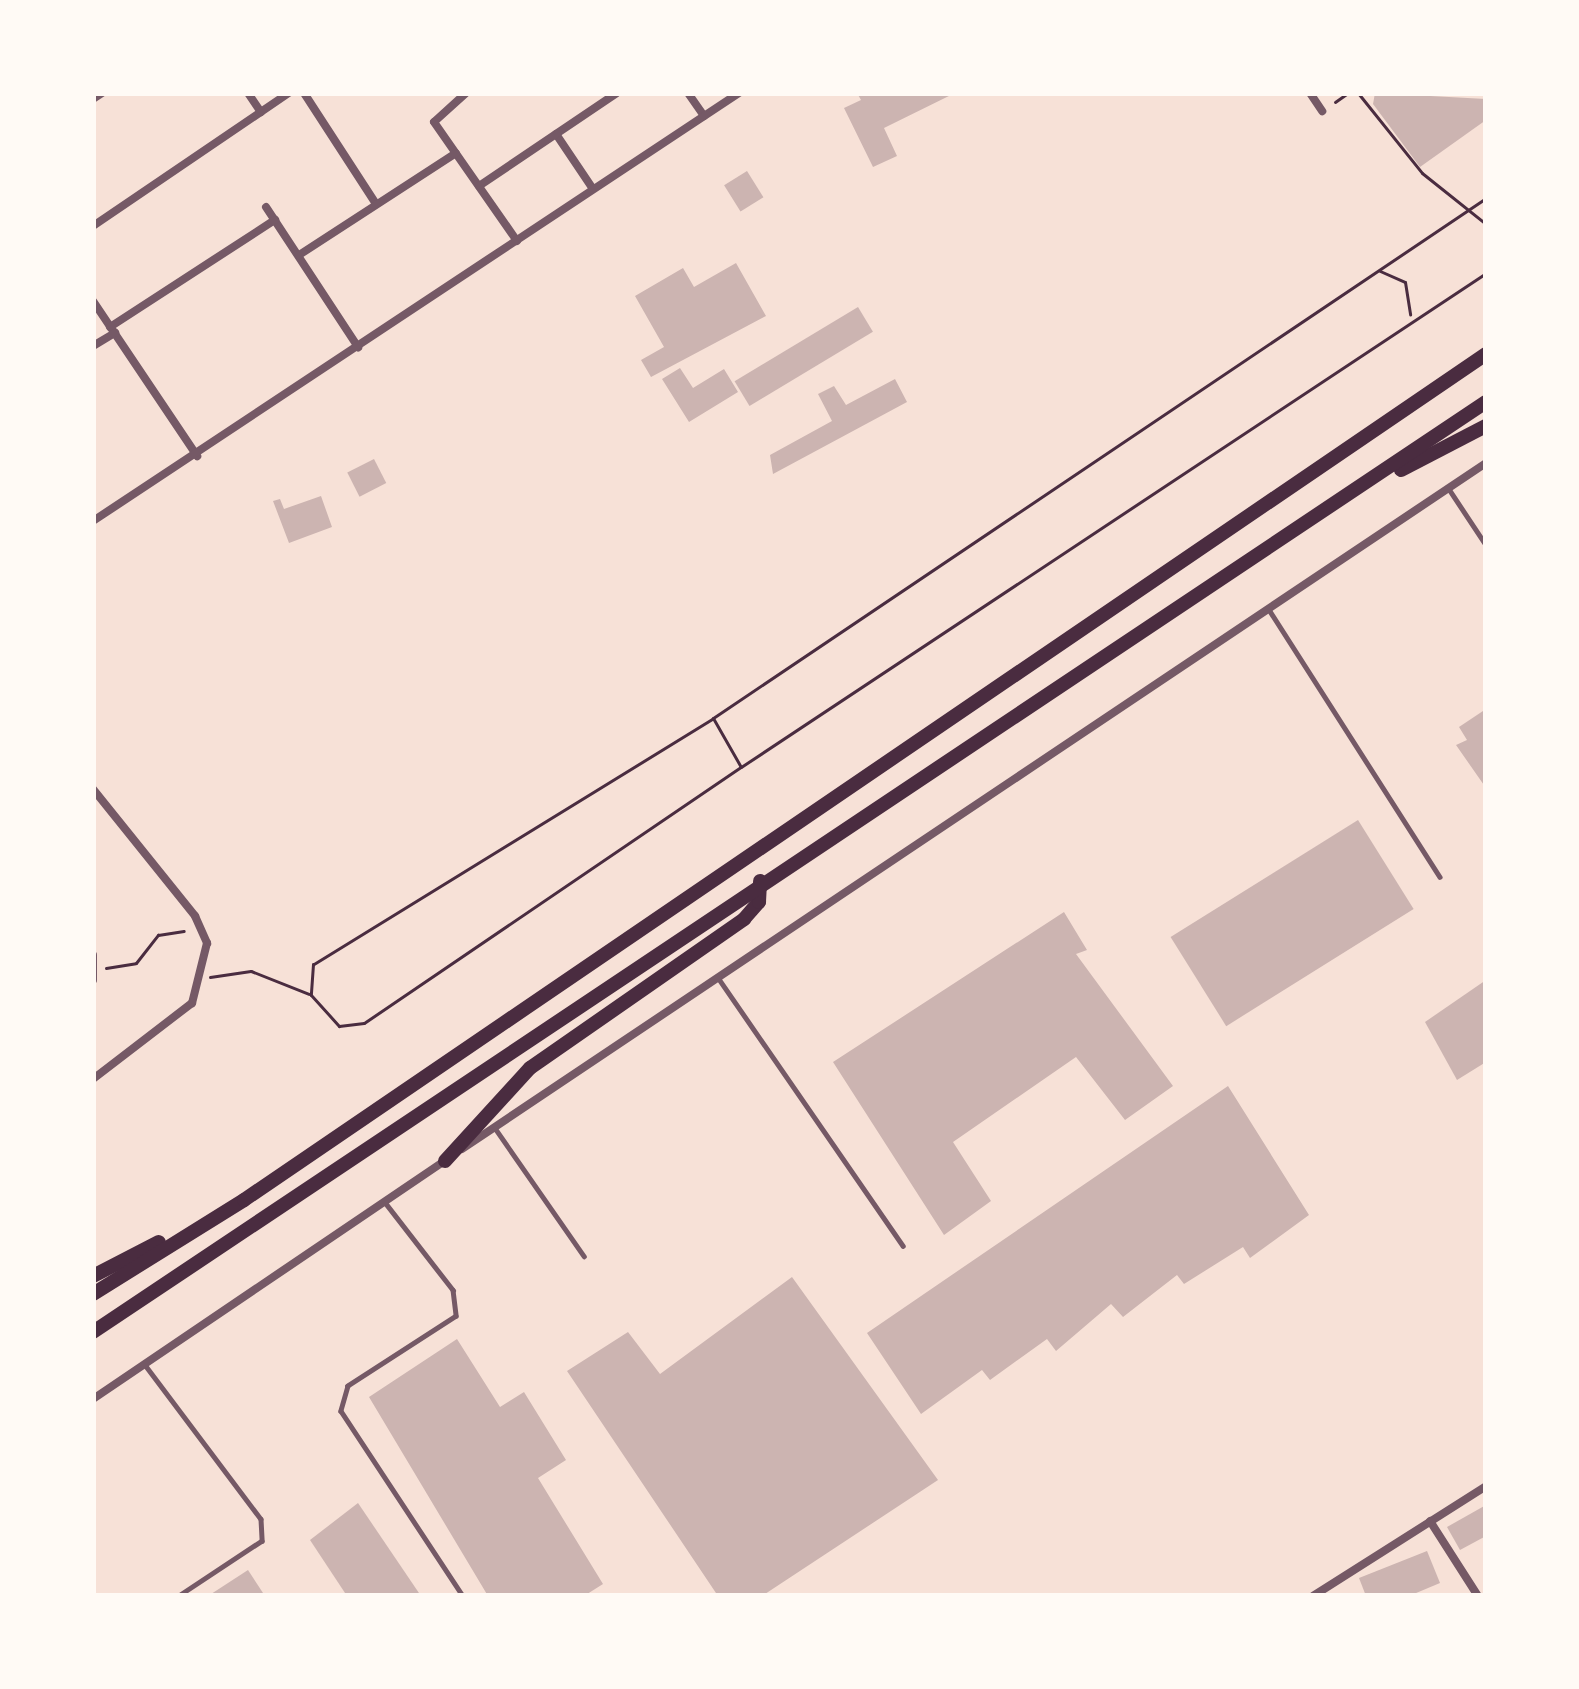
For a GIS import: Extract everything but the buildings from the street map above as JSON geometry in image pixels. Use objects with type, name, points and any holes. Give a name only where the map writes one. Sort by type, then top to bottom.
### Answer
[{"type":"highway","points":[[93,1294],[244,1200],[1486,354]]},
{"type":"highway","points":[[93,1332],[760,881],[1486,402]]},
{"type":"highway","points":[[1348,497],[1486,427]]},
{"type":"highway","points":[[445,1161],[530,1068],[744,919],[758,902],[760,881]]},
{"type":"highway","points":[[93,1276],[244,1200]]},
{"type":"street","points":[[93,99],[102,93]]},
{"type":"street","points":[[248,93],[261,112]]},
{"type":"street","points":[[93,212],[96,224],[289,93]]},
{"type":"street","points":[[304,93],[376,205]]},
{"type":"street","points":[[466,93],[433,116],[517,241]]},
{"type":"street","points":[[595,93],[602,103]]},
{"type":"street","points":[[479,186],[617,93]]},
{"type":"street","points":[[688,93],[704,116]]},
{"type":"street","points":[[93,521],[739,93]]},
{"type":"street","points":[[1310,93],[1322,111]]},
{"type":"street","points":[[556,134],[593,188]]},
{"type":"street","points":[[299,255],[456,153]]},
{"type":"street","points":[[266,207],[358,347]]},
{"type":"street","points":[[93,346],[275,220]]},
{"type":"street","points":[[93,301],[197,456]]},
{"type":"street","points":[[93,1399],[1486,463]]},
{"type":"street","points":[[93,789],[204,929],[202,978],[178,1019],[93,1079]]},
{"type":"street","points":[[93,955],[94,975]]},
{"type":"street","points":[[1312,1596],[1486,1486]]},
{"type":"street","points":[[1430,1521],[1478,1596]]},
{"type":"lane","points":[[1448,488],[1486,544]]},
{"type":"lane","points":[[1268,608],[1440,877]]},
{"type":"lane","points":[[718,978],[903,1246]]},
{"type":"lane","points":[[494,1128],[584,1256]]},
{"type":"lane","points":[[384,1201],[453,1290],[456,1316],[348,1386],[340,1411],[463,1596]]},
{"type":"lane","points":[[144,1363],[261,1519],[262,1540],[179,1596]]},
{"type":"path","points":[[1322,111],[1348,93]]},
{"type":"path","points":[[1358,93],[1422,173],[1486,224]]},
{"type":"path","points":[[311,995],[313,964],[713,718],[1486,198]]},
{"type":"path","points":[[1378,270],[1405,282],[1408,319]]},
{"type":"path","points":[[202,978],[251,971],[311,995],[329,1021],[364,1023],[1408,319],[1486,273]]},
{"type":"path","points":[[713,718],[741,766]]},
{"type":"path","points":[[94,975],[136,963],[158,935],[204,929]]}]
